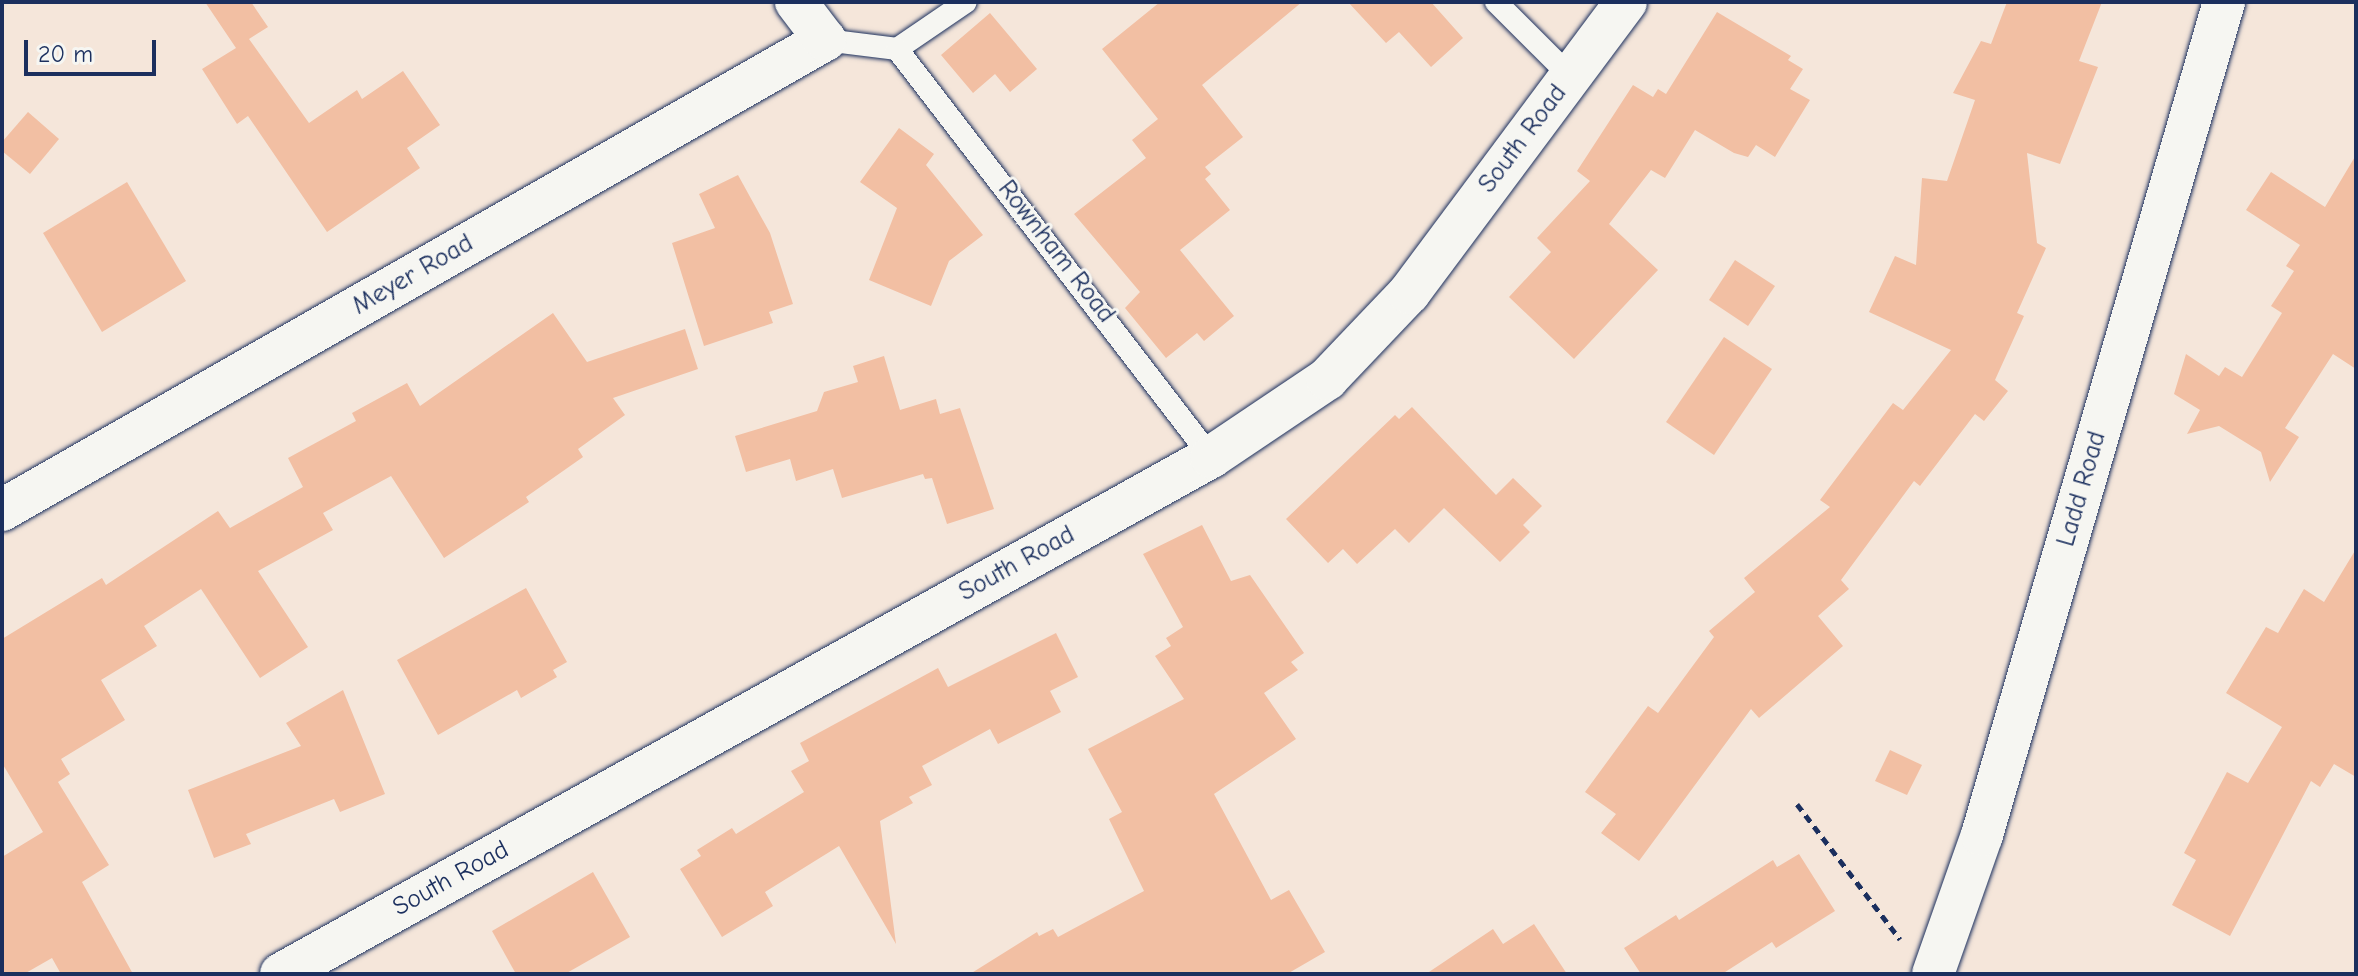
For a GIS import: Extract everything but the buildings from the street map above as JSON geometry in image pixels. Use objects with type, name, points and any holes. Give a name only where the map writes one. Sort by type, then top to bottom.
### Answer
[{"type":"street","points":[[796,2],[825,40]]},
{"type":"street","name":"South Road","points":[[281,974],[1211,457],[1327,379],[1366,342],[1626,2]]},
{"type":"street","name":"Ladd Road","points":[[1936,969],[1988,815],[2224,2]]},
{"type":"street","name":"Meyer Road","points":[[2,510],[825,40]]},
{"type":"lane","points":[[825,40],[897,49],[966,2]]},
{"type":"lane","points":[[1496,2],[1570,76]]},
{"type":"lane","name":"Rownham Road","points":[[897,49],[1211,457]]},
{"type":"path","points":[[1797,804],[1901,940],[1936,969]]}]
